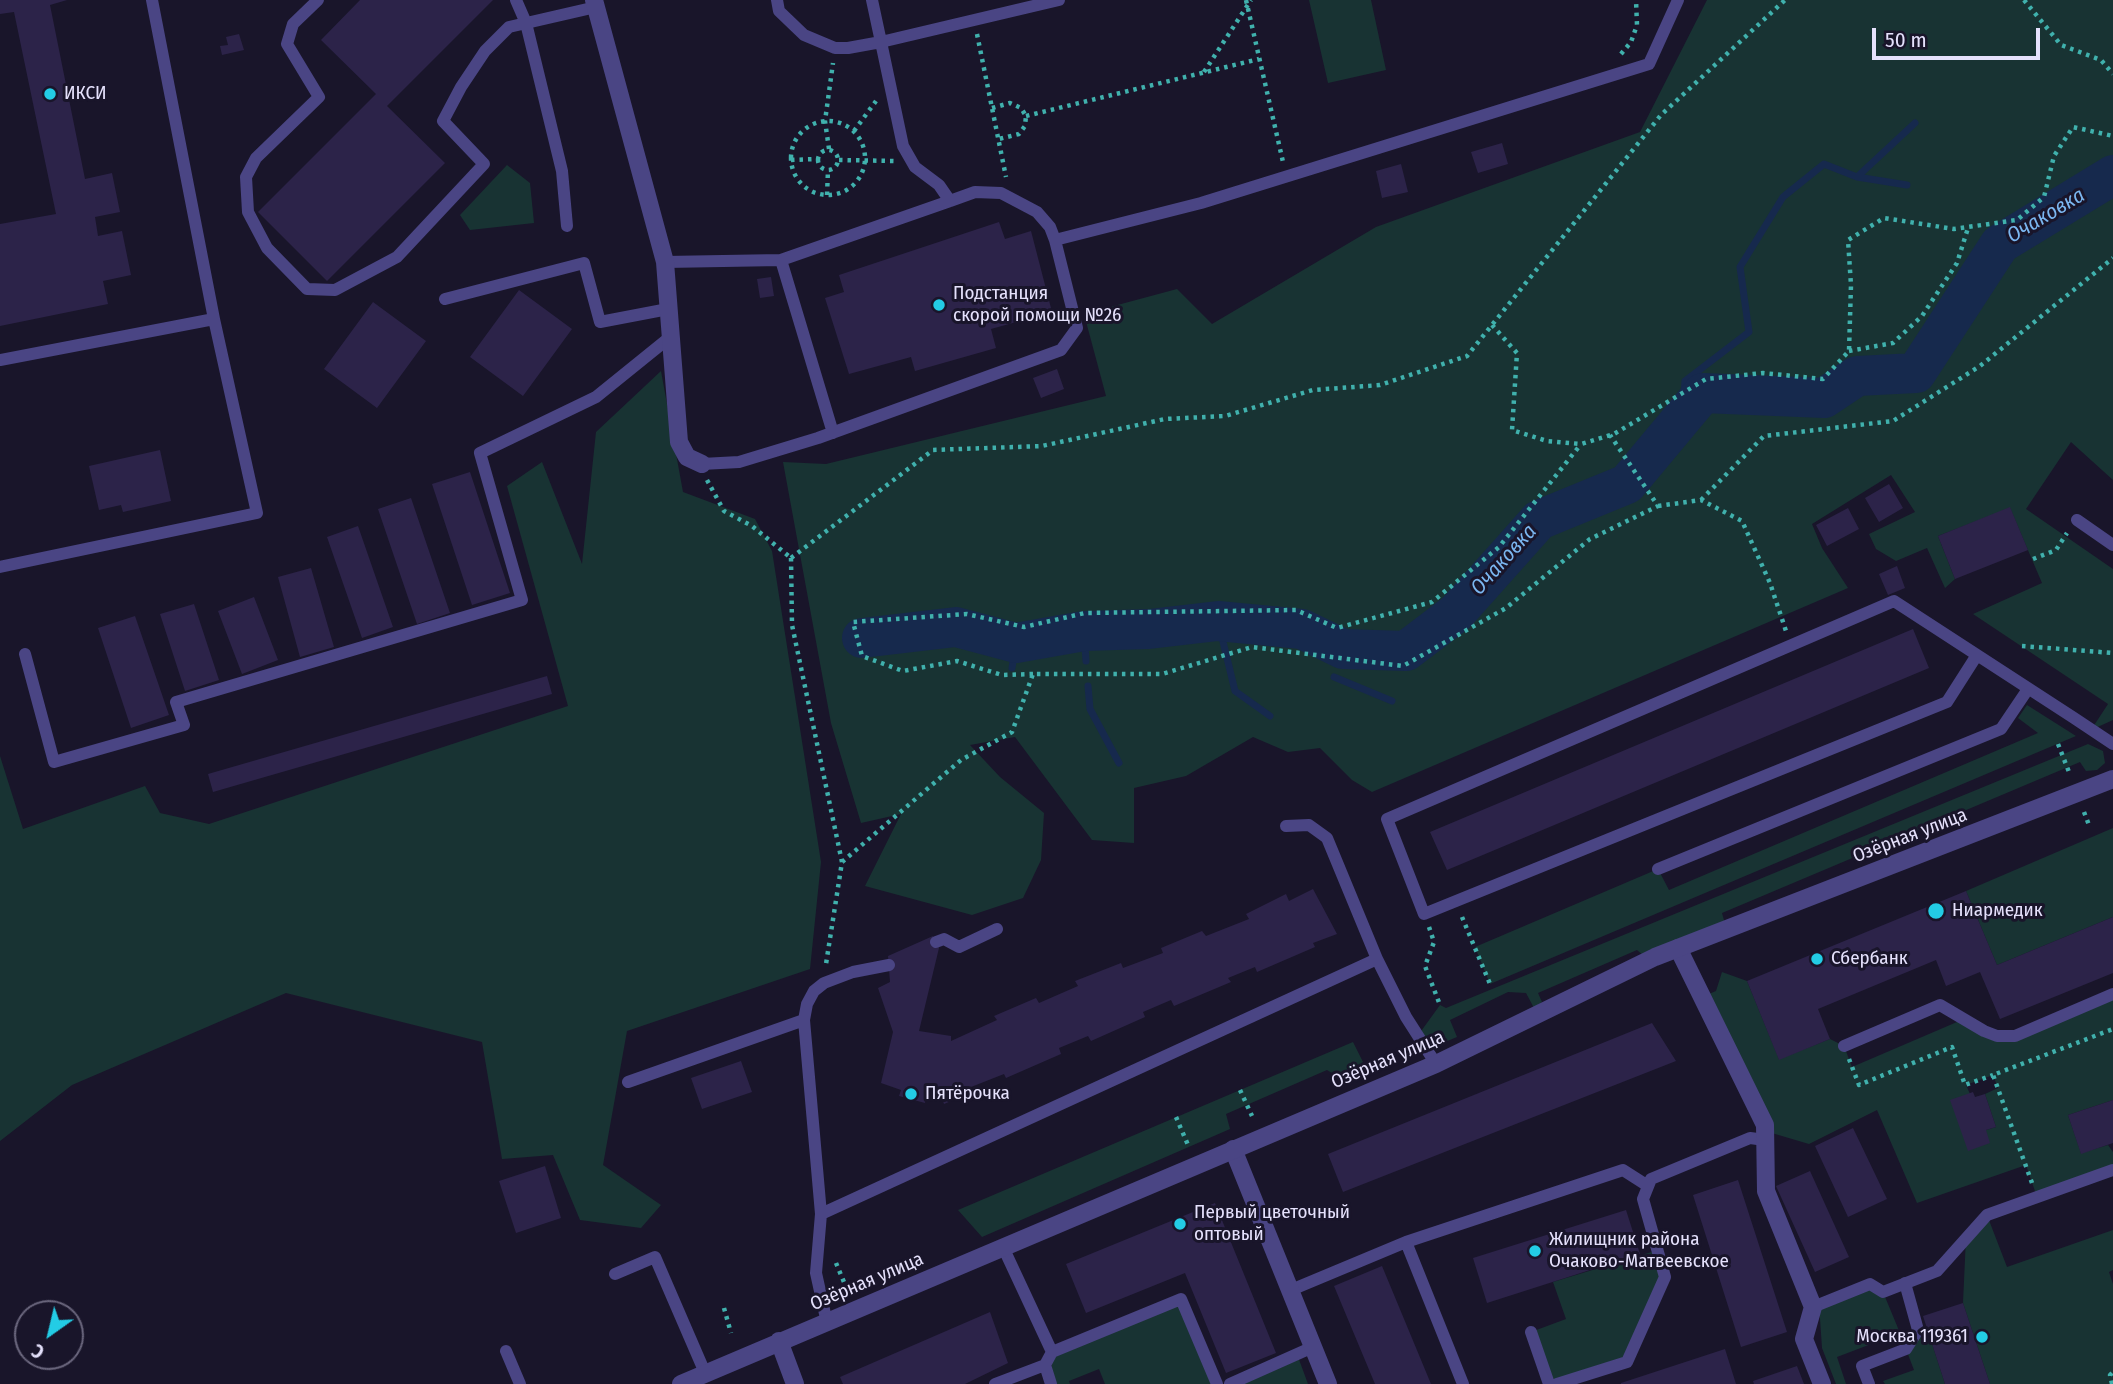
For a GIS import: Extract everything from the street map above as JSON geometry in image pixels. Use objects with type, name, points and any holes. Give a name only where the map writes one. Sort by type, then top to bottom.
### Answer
[{"type":"street","points":[[595,3],[666,262],[669,338],[679,442],[687,457],[702,464]]},
{"type":"street","name":"Озёрная улица","points":[[681,1384],[1436,1064],[1678,948],[2113,779]]},
{"type":"street","points":[[1678,948],[1765,1125],[1766,1191],[1813,1307],[1804,1339],[1822,1384]]},
{"type":"street","points":[[1233,1149],[1328,1384]]},
{"type":"street","points":[[779,1341],[795,1384]]},
{"type":"lane","points":[[0,567],[257,513],[214,319],[152,0]]},
{"type":"lane","points":[[318,0],[293,24],[287,44],[319,97],[256,158],[246,177],[248,212],[267,248],[307,289],[335,290],[397,257],[484,164],[443,121],[485,51],[509,27],[595,3]]},
{"type":"lane","points":[[516,0],[526,23],[562,171],[568,226]]},
{"type":"lane","points":[[777,0],[779,10],[804,35],[835,48],[976,26],[1059,0]]},
{"type":"lane","points":[[872,0],[902,146],[913,162],[939,185],[950,201]]},
{"type":"lane","points":[[1055,240],[1201,203],[1649,64],[1678,0]]},
{"type":"lane","points":[[666,262],[781,260],[975,192],[1001,193],[1037,212],[1050,227],[1077,328],[1061,350],[833,433],[739,462],[702,464]]},
{"type":"lane","points":[[781,260],[833,433]]},
{"type":"lane","points":[[444,299],[584,263],[600,321],[668,309]]},
{"type":"lane","points":[[0,360],[214,319]]},
{"type":"lane","points":[[25,654],[54,762],[184,725],[176,702],[522,600],[480,453],[596,397],[669,338]]},
{"type":"lane","points":[[2077,520],[2113,545]]},
{"type":"lane","points":[[1977,655],[1947,702],[1424,914],[1387,819],[1894,601],[1977,655],[2028,689],[2113,744]]},
{"type":"lane","points":[[1658,869],[2001,729],[2028,689]]},
{"type":"lane","points":[[1286,826],[1308,825],[1327,838],[1377,959],[1406,1017],[1436,1064]]},
{"type":"lane","points":[[936,942],[944,939],[959,947],[997,929]]},
{"type":"lane","points":[[821,1214],[1377,959]]},
{"type":"lane","points":[[827,1323],[816,1273],[821,1214],[804,1020],[807,1004],[814,991],[824,983],[853,972],[889,965]]},
{"type":"lane","points":[[1844,1046],[1940,1005],[1984,1031],[2015,1036],[2113,995]]},
{"type":"lane","points":[[628,1082],[804,1020]]},
{"type":"lane","points":[[1558,1384],[1627,1362],[1665,1276],[1643,1199],[1651,1179],[1750,1139],[1765,1140]]},
{"type":"lane","points":[[1291,1290],[1406,1242],[1623,1170],[1648,1186]]},
{"type":"lane","points":[[1813,1307],[1870,1284],[1883,1292],[1937,1270],[1987,1214],[2113,1170]]},
{"type":"lane","points":[[1406,1242],[1463,1384]]},
{"type":"lane","points":[[1003,1247],[1052,1352]]},
{"type":"lane","points":[[615,1275],[655,1257],[706,1375]]},
{"type":"lane","points":[[1869,1384],[1862,1366],[1906,1349],[1918,1330],[1905,1283]]},
{"type":"lane","points":[[995,1384],[1045,1365],[1052,1352],[1181,1299],[1217,1384]]},
{"type":"lane","points":[[1531,1332],[1549,1384]]},
{"type":"lane","points":[[1230,1384],[1313,1347]]},
{"type":"lane","points":[[506,1351],[520,1384]]},
{"type":"lane","points":[[1045,1365],[1051,1384]]},
{"type":"path","points":[[791,558],[933,450],[1042,446],[1165,419],[1225,416],[1313,390],[1380,385],[1467,356],[1661,115],[1785,0]]},
{"type":"path","points":[[2024,0],[2061,45],[2101,60],[2113,74]]},
{"type":"path","points":[[1248,2],[1286,177]]},
{"type":"path","points":[[1204,72],[1248,2]]},
{"type":"path","points":[[965,36],[976,26]]},
{"type":"path","points":[[976,26],[1006,177]]},
{"type":"path","points":[[835,48],[825,121],[829,149],[838,155],[839,160]]},
{"type":"path","points":[[1026,116],[1259,59]]},
{"type":"path","points":[[854,131],[889,82]]},
{"type":"path","points":[[992,108],[1010,103],[1021,108],[1026,116],[1025,126],[1019,134],[999,139]]},
{"type":"path","points":[[825,121],[845,125],[854,131],[860,140],[865,161],[857,181],[838,194],[827,195],[816,192],[799,180],[792,160],[792,150],[800,134],[816,123],[825,121]]},
{"type":"path","points":[[1849,351],[1851,285],[1848,240],[1884,218],[1954,229],[2017,220],[2044,197],[2054,156],[2073,127],[2113,136]]},
{"type":"path","points":[[818,159],[820,154],[829,149]]},
{"type":"path","points":[[792,160],[818,159]]},
{"type":"path","points":[[818,159],[823,168],[828,170],[833,169],[839,160]]},
{"type":"path","points":[[839,160],[913,162]]},
{"type":"path","points":[[827,195],[828,170]]},
{"type":"path","points":[[999,178],[1013,180]]},
{"type":"path","points":[[1492,325],[1517,353],[1512,430],[1547,441],[1581,444],[1610,435],[1706,379],[1763,373],[1824,379],[1849,351],[1893,343],[1923,316],[1956,262],[1969,227]]},
{"type":"path","points":[[1701,500],[1763,436],[1893,421],[1980,366],[2113,258]]},
{"type":"path","points":[[1610,435],[1658,506]]},
{"type":"path","points":[[1581,444],[1499,547],[1432,602],[1337,628],[1296,610],[1086,613],[1024,628],[967,614],[853,622],[862,656],[904,671],[957,661],[1002,675],[1162,674],[1252,647],[1403,666],[1506,608],[1590,539],[1658,506],[1701,500],[1742,521],[1770,583],[1791,645]]},
{"type":"path","points":[[702,464],[709,486],[724,511],[752,526],[791,558],[792,625],[842,862],[824,983]]},
{"type":"path","points":[[2033,559],[2056,550],[2077,520]]},
{"type":"path","points":[[2022,646],[2113,653]]},
{"type":"path","points":[[842,862],[961,760],[1012,732],[1033,674]]},
{"type":"path","points":[[2058,744],[2069,772]]},
{"type":"path","points":[[2084,812],[2089,825]]},
{"type":"path","points":[[1456,901],[1489,984]]},
{"type":"path","points":[[1424,914],[1434,942],[1425,966],[1440,1005]]},
{"type":"path","points":[[1844,1046],[1858,1085],[1952,1047],[1965,1085],[2113,1029]]},
{"type":"path","points":[[1993,1075],[2037,1197]]},
{"type":"path","points":[[1240,1090],[1252,1116]]},
{"type":"path","points":[[1176,1117],[1188,1145]]},
{"type":"path","points":[[836,1263],[846,1287]]},
{"type":"path","points":[[724,1308],[730,1333]]},
{"type":"path","points":[[2112,1384],[2110,1376],[2113,1371]]},
{"type":"green space","points":[[1309,0],[1371,0],[1386,70],[1328,83]]},
{"type":"green space","points":[[1707,0],[2113,0],[2113,480],[2071,442],[2026,509],[2113,569],[2113,720],[2091,730],[2108,704],[1973,614],[2042,583],[2010,508],[1938,536],[1955,579],[1945,588],[1927,548],[1896,561],[1876,549],[1869,534],[1915,512],[1891,475],[1812,524],[1822,548],[1848,588],[1372,792],[1352,780],[1320,748],[1288,752],[1253,737],[1186,776],[1134,788],[1134,843],[1092,840],[1015,737],[970,745],[1000,777],[1044,813],[1041,860],[1023,898],[972,915],[865,886],[901,814],[861,823],[831,723],[783,462],[826,464],[1106,396],[1084,314],[1177,289],[1212,324],[1376,227],[1640,132]]},
{"type":"green space","points":[[507,165],[530,183],[534,223],[470,230],[460,215]]},
{"type":"green space","points":[[661,371],[683,492],[755,519],[772,551],[821,862],[810,969],[627,1031],[603,1165],[661,1205],[641,1228],[580,1220],[553,1155],[502,1159],[482,1042],[286,993],[72,1085],[0,1141],[0,756],[23,829],[145,786],[160,813],[209,824],[568,706],[507,486],[542,462],[582,564],[596,432]]},
{"type":"green space","points":[[2027,705],[2076,736],[1490,984],[1475,947],[1658,869],[1669,890],[2038,733],[2018,718]]},
{"type":"green space","points":[[2088,744],[2103,751],[2105,763],[2097,770],[2086,771],[2080,762],[1722,913],[1725,924],[1644,956],[1637,950],[1538,993],[1542,1002],[1534,1008],[1526,993],[1508,992],[1450,1020],[1457,1037],[1428,1049],[1419,1034],[1440,1005],[1446,1008]]},
{"type":"green space","points":[[2113,828],[2113,917],[1997,965],[1966,891]]},
{"type":"green space","points":[[1722,972],[1747,981],[1779,1059],[1830,1039],[1844,1046],[1852,1067],[1964,1019],[2015,1036],[2113,994],[2113,1100],[2068,1115],[2081,1153],[2108,1145],[2113,1152],[2113,1170],[2037,1197],[2026,1165],[1917,1203],[1877,1110],[1809,1144],[1765,1131],[1704,996],[1716,991]],"holes":[[[1993,1075],[1998,1088],[1985,1094],[1996,1127],[1986,1130],[1966,1085]]]},
{"type":"green space","points":[[1353,1042],[1363,1062],[1358,1072],[1340,1078],[1327,1070],[1226,1114],[1230,1129],[982,1237],[958,1210]]},
{"type":"green space","points":[[1987,1215],[2007,1267],[2113,1230],[2113,1270],[2109,1272],[2113,1284],[2113,1384],[1990,1384],[1963,1303],[1966,1237]]},
{"type":"green space","points":[[1658,1250],[1665,1277],[1627,1362],[1549,1384],[1531,1332],[1566,1319],[1553,1282]]},
{"type":"green space","points":[[1870,1284],[1883,1292],[1900,1333],[1837,1357],[1846,1384],[1836,1384],[1822,1348],[1819,1304]]},
{"type":"green space","points":[[1181,1299],[1217,1384],[1105,1384],[1099,1369],[1069,1381],[1070,1384],[1051,1384],[1052,1352]]},
{"type":"green space","points":[[1927,1328],[1945,1384],[1885,1384],[1883,1381],[1914,1370],[1906,1349],[1918,1330]]},
{"type":"green space","points":[[1297,1354],[1308,1384],[1230,1384]]},
{"type":"building","name":"ИКСИ","points":[[0,0],[67,0],[50,5],[85,179],[112,173],[120,212],[95,217],[98,236],[122,231],[131,275],[103,281],[108,304],[0,326],[0,224],[56,214],[14,12],[0,14]]},
{"type":"building","points":[[360,0],[493,0],[387,106],[445,163],[327,281],[258,212],[376,94],[321,40]]},
{"type":"building","points":[[239,34],[244,50],[222,55],[220,46],[228,45],[226,37]]},
{"type":"building","points":[[1502,143],[1508,164],[1478,173],[1471,152]]},
{"type":"building","points":[[1401,164],[1408,192],[1382,198],[1376,171]]},
{"type":"building","name":"Подстанция скорой помощи №26","points":[[999,222],[1005,239],[1031,231],[1052,312],[991,329],[996,348],[915,371],[911,357],[849,374],[825,298],[844,292],[839,275]]},
{"type":"building","points":[[771,277],[774,296],[760,298],[757,279]]},
{"type":"building","points":[[519,290],[572,329],[523,396],[470,357]]},
{"type":"building","points":[[373,302],[426,341],[377,408],[324,369]]},
{"type":"building","points":[[1057,369],[1064,389],[1041,398],[1033,378]]},
{"type":"building","points":[[160,450],[171,501],[123,512],[121,505],[99,510],[89,466]]},
{"type":"building","points":[[470,472],[510,593],[472,605],[432,484]]},
{"type":"building","points":[[1889,484],[1903,508],[1879,522],[1865,498]]},
{"type":"building","points":[[411,498],[450,613],[417,624],[378,509]]},
{"type":"building","points":[[2010,507],[2028,550],[1955,579],[1938,536]]},
{"type":"building","points":[[1848,508],[1859,529],[1827,546],[1816,525]]},
{"type":"building","points":[[358,526],[393,627],[362,638],[327,537]]},
{"type":"building","points":[[1897,566],[1905,588],[1888,595],[1879,574]]},
{"type":"building","points":[[311,568],[334,647],[300,657],[278,577]]},
{"type":"building","points":[[254,597],[278,660],[242,674],[218,611]]},
{"type":"building","points":[[194,604],[219,680],[185,691],[160,614]]},
{"type":"building","points":[[135,616],[169,715],[131,728],[98,628]]},
{"type":"building","points":[[1913,629],[1929,668],[1447,870],[1430,832]]},
{"type":"building","points":[[547,676],[552,694],[213,792],[208,774]]},
{"type":"building","points":[[1313,889],[1337,934],[1313,943],[1315,947],[1257,972],[1255,967],[1228,978],[1231,982],[1174,1006],[1171,1000],[1143,1012],[1145,1017],[1091,1041],[1088,1036],[1059,1048],[1061,1054],[1006,1078],[1004,1074],[971,1087],[973,1092],[944,1104],[942,1098],[927,1093],[925,1103],[899,1096],[901,1090],[881,1083],[893,1032],[878,988],[890,982],[888,956],[933,936],[939,948],[919,1031],[951,1036],[951,1041],[997,1020],[994,1016],[1036,998],[1039,1003],[1078,986],[1075,981],[1121,963],[1123,968],[1163,953],[1161,948],[1202,931],[1206,936],[1249,919],[1246,914],[1286,894],[1289,901]]},
{"type":"building","points":[[1966,891],[1997,965],[2113,917],[2113,973],[2000,1019],[1980,972],[1946,986],[1936,960],[1818,1009],[1830,1039],[1779,1060],[1747,981]]},
{"type":"building","points":[[1652,1023],[1676,1061],[1343,1192],[1328,1154]]},
{"type":"building","points":[[741,1061],[752,1092],[702,1109],[691,1078]]},
{"type":"building","points":[[1973,1092],[1975,1097],[1985,1094],[1996,1127],[1986,1130],[1990,1143],[1968,1151],[1950,1100]]},
{"type":"building","points":[[2113,1100],[2113,1143],[2081,1154],[2068,1115]]},
{"type":"building","points":[[1853,1128],[1887,1199],[1848,1217],[1815,1146]]},
{"type":"building","points":[[545,1166],[561,1218],[516,1233],[499,1181]]},
{"type":"building","points":[[1810,1171],[1849,1257],[1815,1272],[1776,1186]]},
{"type":"building","points":[[1738,1180],[1787,1332],[1741,1347],[1693,1195]]},
{"type":"building","points":[[1215,1203],[1276,1353],[1226,1373],[1185,1273],[1086,1313],[1066,1264]]},
{"type":"building","points":[[1626,1210],[1640,1254],[1487,1303],[1473,1258]]},
{"type":"building","points":[[1382,1266],[1431,1384],[1375,1384],[1334,1286]]},
{"type":"building","points":[[1963,1303],[1990,1384],[1945,1384],[1923,1316]]},
{"type":"building","points":[[990,1312],[1008,1363],[965,1384],[843,1384],[840,1377]]},
{"type":"building","points":[[1725,1349],[1736,1384],[1621,1384],[1621,1383]]},
{"type":"building","points":[[1797,1366],[1804,1384],[1754,1384],[1753,1381]]},
{"type":"waterway","points":[[1682,419],[1685,381],[1749,332],[1740,267],[1783,197],[1824,164],[1857,177],[1915,123]]},
{"type":"waterway","name":"Очаковка","points":[[862,638],[956,627],[1016,643],[1084,631],[1149,629],[1218,621],[1302,629],[1343,649],[1406,651],[1456,613],[1539,520],[1627,484],[1703,393],[1824,398],[1857,376],[1916,373],[2000,244],[2113,175]]},
{"type":"waterway","points":[[1857,177],[1907,185]]},
{"type":"waterway","points":[[1218,621],[1235,691],[1270,716]]},
{"type":"waterway","points":[[1084,631],[1086,661]]},
{"type":"waterway","points":[[1012,668],[1016,643]]},
{"type":"waterway","points":[[1334,677],[1392,701]]},
{"type":"waterway","points":[[1088,686],[1090,709],[1119,763]]},
{"type":"place","name":"ИКСИ","points":[[50,94]]},
{"type":"place","name":"Подстанция скорой помощи №26","points":[[939,305]]},
{"type":"place","name":"Ниармедик","points":[[1936,911]]},
{"type":"place","name":"Сбербанк","points":[[1817,959]]},
{"type":"place","name":"Пятёрочка","points":[[911,1094]]},
{"type":"place","name":"Первый цветочный оптовый","points":[[1180,1224]]},
{"type":"place","name":"Жилищник района Очаково-Матвеевское","points":[[1535,1251]]},
{"type":"place","name":"Москва 119361","points":[[1982,1337]]}]
